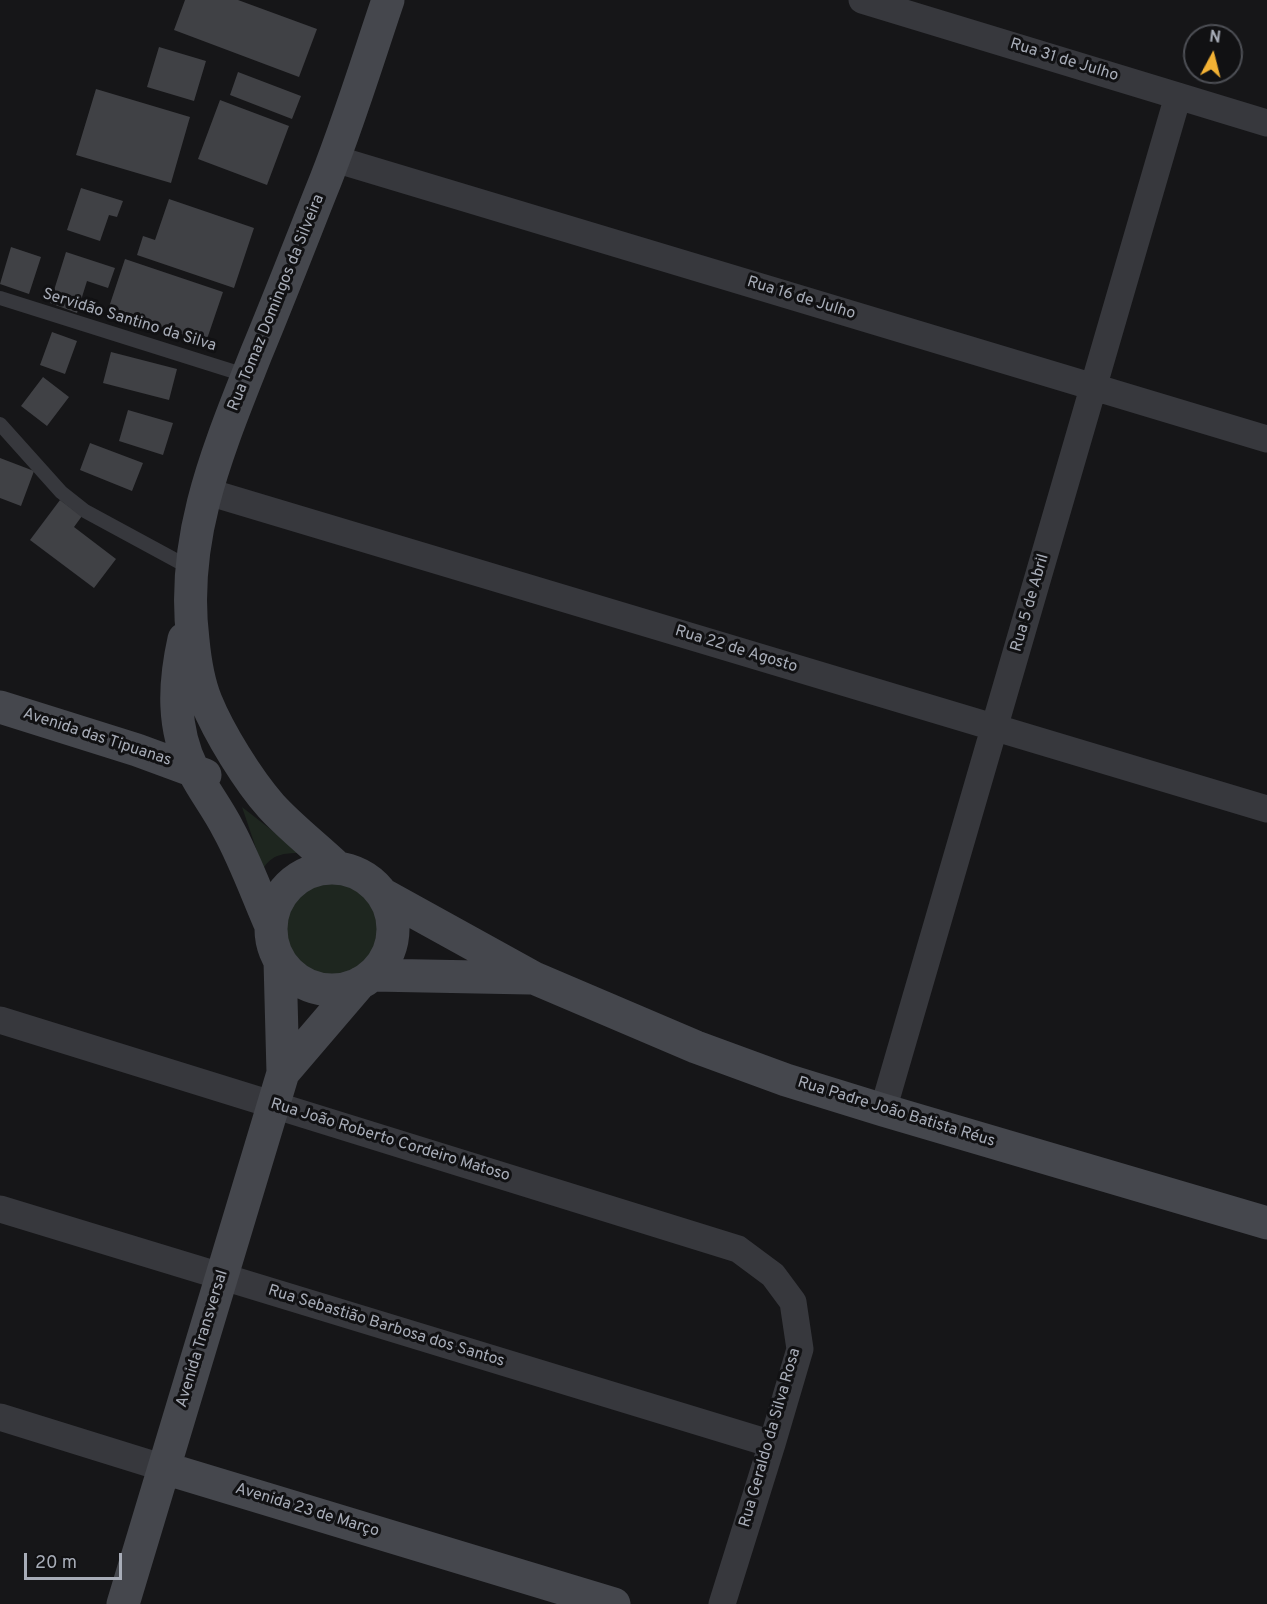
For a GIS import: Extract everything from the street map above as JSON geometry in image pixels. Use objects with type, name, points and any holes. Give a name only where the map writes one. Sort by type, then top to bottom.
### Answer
[{"type":"main road","name":"Rua Tomaz Domingos da Silveira","points":[[193,770],[180,738],[176,688],[205,490],[334,159],[388,0]]},
{"type":"main road","name":"Rua Tomaz Domingos da Silveira","points":[[189,611],[197,670],[206,701],[222,734],[271,806]]},
{"type":"main road","points":[[137,750],[167,716],[176,688]]},
{"type":"main road","name":"Avenida das Tipuanas","points":[[0,707],[193,770],[271,806]]},
{"type":"main road","points":[[193,770],[236,843],[271,926],[274,950],[292,975],[307,984],[325,989],[342,989],[366,979],[384,961],[391,945],[393,927],[391,910],[371,881],[355,872],[338,868],[322,868],[306,873],[292,882],[281,895],[274,910],[271,926]]},
{"type":"main road","points":[[271,806],[338,868]]},
{"type":"main road","name":"Rua Padre João Batista Réus","points":[[382,894],[534,978],[696,1047],[786,1080],[883,1110],[1267,1223]]},
{"type":"main road","name":"Avenida Transversal","points":[[123,1604],[283,1073],[280,961]]},
{"type":"main road","name":"Rua Padre João Batista Réus","points":[[366,979],[534,978]]},
{"type":"main road","name":"Avenida Transversal","points":[[283,1073],[366,979]]},
{"type":"main road","name":"Avenida 23 de Março","points":[[164,1467],[614,1604]]},
{"type":"street","name":"Rua 31 de Julho","points":[[862,0],[1267,123]]},
{"type":"street","name":"Rua 5 de Abril","points":[[883,1110],[1178,96]]},
{"type":"street","name":"Rua 16 de Julho","points":[[334,159],[1267,439]]},
{"type":"street","name":"Rua 22 de Agosto","points":[[205,490],[1267,809]]},
{"type":"street","name":"Rua João Roberto Cordeiro Matoso","points":[[0,1020],[738,1249],[773,1275]]},
{"type":"street","name":"Rua Sebastião Barbosa dos Santos","points":[[0,1209],[772,1444]]},
{"type":"street","name":"Rua Geraldo da Silva Rosa","points":[[722,1604],[800,1349],[793,1302],[773,1275]]},
{"type":"street","name":"Avenida 23 de Março","points":[[0,1417],[164,1467]]},
{"type":"lane","name":"Servidão Santino da Silva","points":[[0,298],[248,376]]},
{"type":"lane","points":[[0,424],[62,492],[85,511],[192,569]]},
{"type":"shaded area","points":[[242,807],[301,853],[274,857],[263,869]]},
{"type":"shaded area","points":[[323,883],[341,883],[358,890],[371,903],[378,920],[378,938],[371,955],[358,968],[341,975],[323,975],[306,968],[293,955],[286,938],[286,920],[293,903],[306,890]]},
{"type":"building","points":[[185,0],[238,0],[317,29],[299,77],[174,30]]},
{"type":"building","points":[[159,47],[206,61],[194,101],[147,87]]},
{"type":"building","points":[[238,72],[301,96],[292,119],[230,95]]},
{"type":"building","points":[[96,89],[190,117],[171,183],[76,155]]},
{"type":"building","points":[[220,100],[289,126],[267,185],[198,159]]},
{"type":"building","points":[[81,188],[123,201],[117,217],[109,215],[100,241],[67,230]]},
{"type":"building","points":[[169,199],[254,228],[234,288],[137,255],[143,236],[155,240]]},
{"type":"building","points":[[11,247],[41,257],[29,294],[0,284]]},
{"type":"building","points":[[66,252],[115,268],[108,288],[87,281],[77,313],[50,303]]},
{"type":"building","points":[[125,259],[223,292],[206,342],[108,310]]},
{"type":"building","points":[[52,332],[77,341],[65,374],[40,365]]},
{"type":"building","points":[[111,352],[177,369],[169,400],[103,383]]},
{"type":"building","points":[[43,377],[69,397],[47,426],[21,406]]},
{"type":"building","points":[[128,410],[173,423],[163,455],[119,441]]},
{"type":"building","points":[[90,443],[143,463],[132,491],[80,470]]},
{"type":"building","points":[[0,458],[34,471],[21,506],[0,498]]},
{"type":"building","points":[[60,500],[82,516],[74,527],[116,559],[94,588],[30,540]]}]
